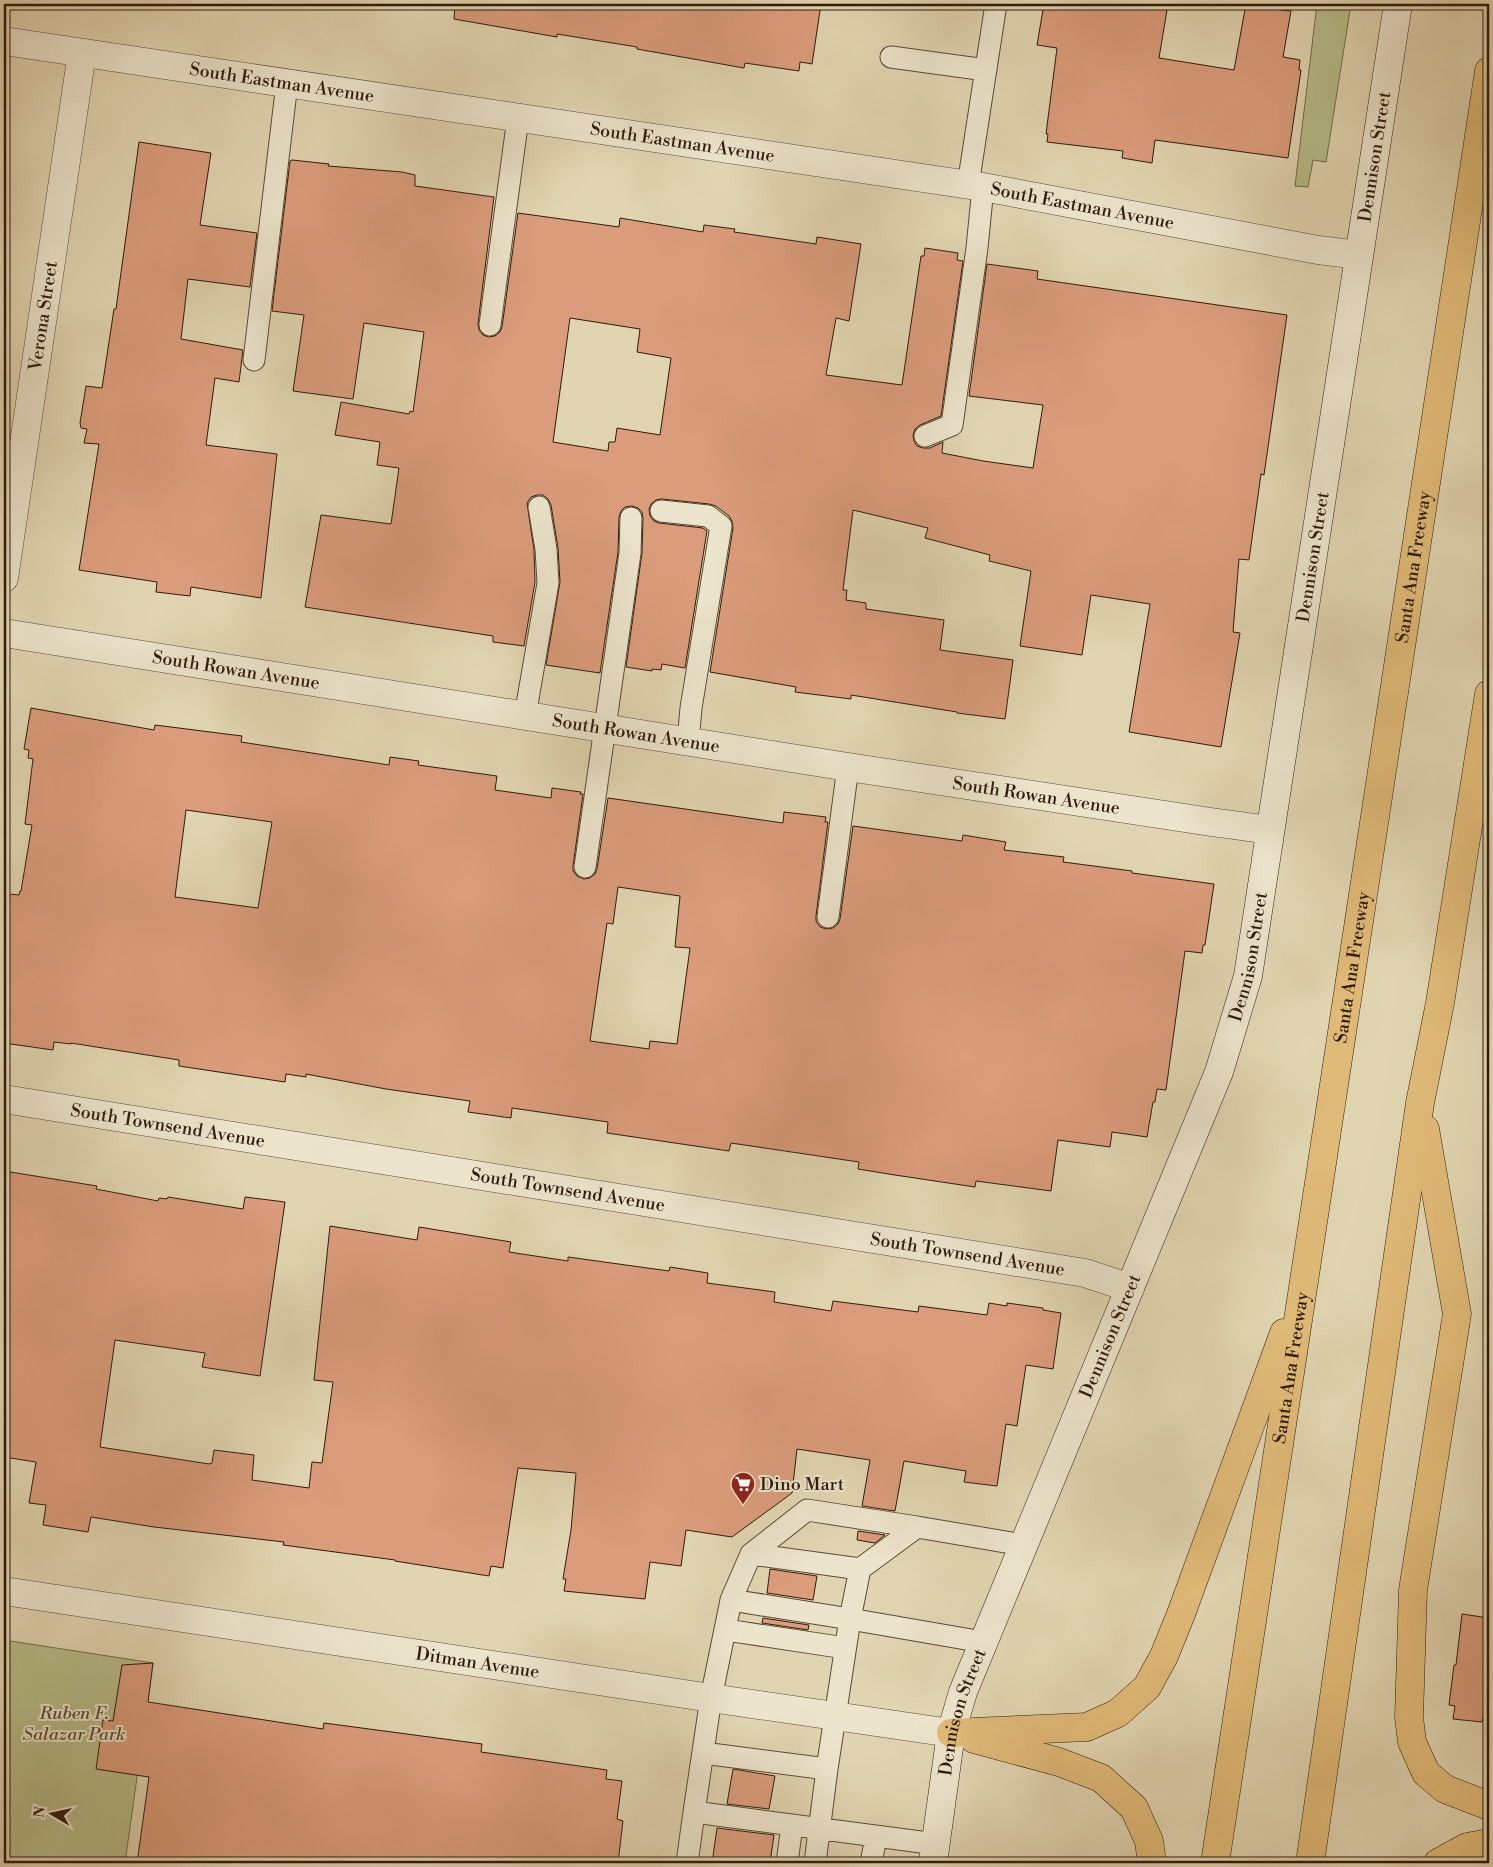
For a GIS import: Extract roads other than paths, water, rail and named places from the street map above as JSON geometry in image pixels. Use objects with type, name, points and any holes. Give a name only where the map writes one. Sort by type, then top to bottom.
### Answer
[{"type":"highway","name":"Santa Ana Freeway","points":[[1215,1863],[1489,71]]},
{"type":"highway","points":[[1310,1863],[1420,1103],[1440,1003],[1489,694]]},
{"type":"highway","points":[[1420,1103],[1456,1314],[1413,1590],[1409,1717],[1412,1742],[1426,1773],[1445,1789],[1489,1806]]},
{"type":"highway","points":[[951,1733],[1087,1727],[1118,1713],[1147,1687],[1164,1656],[1174,1631],[1304,1277]]},
{"type":"highway","points":[[951,1733],[1059,1762],[1101,1778],[1134,1808],[1149,1841],[1152,1863]]},
{"type":"highway","points":[[1438,1863],[1467,1847],[1489,1843]]},
{"type":"street","name":"Dennison Street","points":[[934,1854],[951,1733],[963,1692],[1219,1072],[1248,976],[1398,4]]},
{"type":"street","name":"South Eastman Avenue","points":[[4,41],[976,186],[1318,250],[1359,255]]},
{"type":"street","name":"Verona Street","points":[[4,578],[82,53]]},
{"type":"street","name":"South Rowan Avenue","points":[[4,633],[848,767],[1270,830]]},
{"type":"street","name":"South Townsend Avenue","points":[[4,1099],[1085,1273],[1130,1288]]},
{"type":"street","name":"Ditman Avenue","points":[[4,1591],[951,1733]]},
{"type":"lane","points":[[925,436],[952,425],[977,248],[976,186],[986,70],[996,4]]},
{"type":"lane","points":[[891,57],[986,70]]},
{"type":"lane","points":[[254,360],[287,83]]},
{"type":"lane","points":[[490,325],[518,118]]},
{"type":"lane","points":[[525,716],[548,583],[546,549],[539,507]]},
{"type":"lane","points":[[661,511],[708,516],[721,526],[691,708],[688,742]]},
{"type":"lane","points":[[585,867],[630,553],[631,518]]},
{"type":"lane","points":[[828,917],[848,767]]},
{"type":"lane","points":[[687,1863],[711,1698],[726,1630],[730,1600],[751,1554],[807,1510],[1023,1545]]},
{"type":"lane","points":[[815,1863],[834,1716],[860,1570],[917,1527]]},
{"type":"lane","points":[[751,1554],[860,1570]]},
{"type":"lane","points":[[730,1600],[983,1642]]},
{"type":"lane","points":[[726,1630],[845,1648]]},
{"type":"lane","points":[[703,1753],[827,1769]]},
{"type":"lane","points":[[694,1812],[876,1836],[934,1854]]},
{"type":"lane","points":[[787,1863],[792,1825]]},
{"type":"lane","points":[[872,1863],[876,1836]]},
{"type":"place","name":"Dino Mart","points":[[743,1505]]},
{"type":"park label","name":"Ruben F. Salazar Park","points":[[74,1724]]}]
